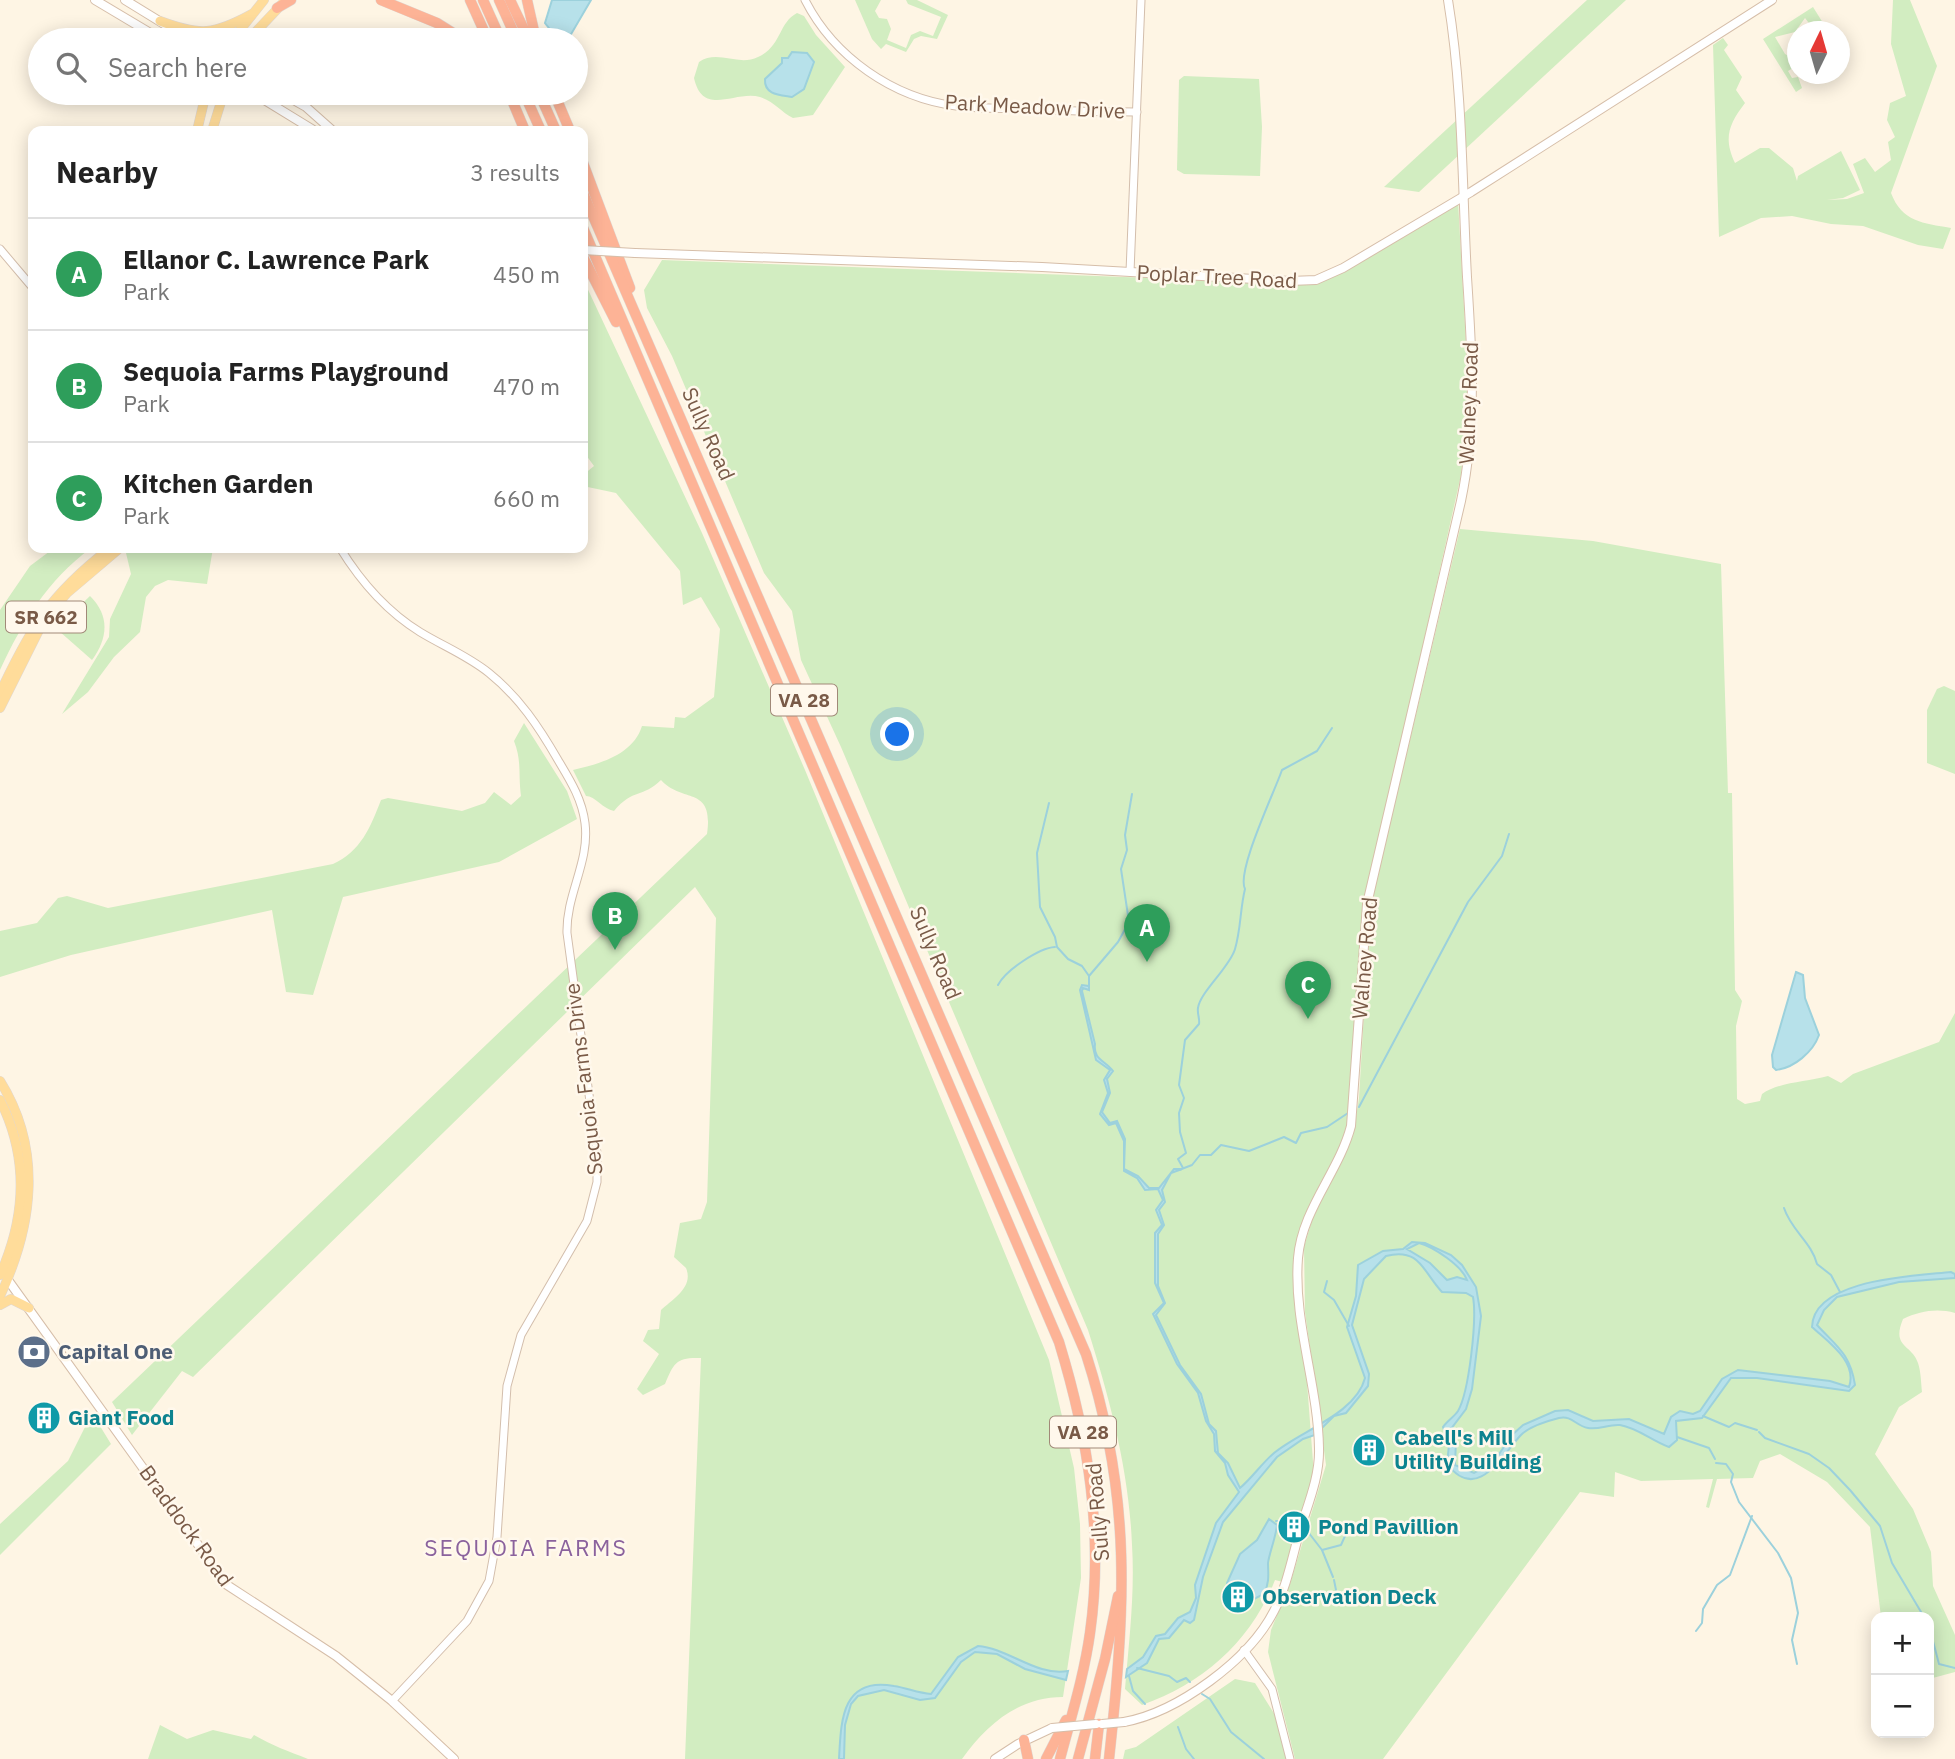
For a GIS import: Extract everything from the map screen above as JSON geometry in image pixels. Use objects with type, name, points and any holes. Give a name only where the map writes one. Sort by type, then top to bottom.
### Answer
[{"type":"highway","points":[[277,8],[289,0]]},
{"type":"highway","points":[[381,0],[445,28]]},
{"type":"highway","points":[[470,0],[483,28]]},
{"type":"highway","points":[[483,0],[496,28]]},
{"type":"highway","points":[[499,0],[512,28]]},
{"type":"highway","points":[[510,0],[523,28]]},
{"type":"highway","points":[[527,0],[533,28]]},
{"type":"highway","points":[[513,105],[523,126]]},
{"type":"highway","points":[[529,105],[539,126]]},
{"type":"highway","points":[[544,105],[554,126]]},
{"type":"highway","points":[[559,105],[568,126]]},
{"type":"highway","points":[[588,175],[615,241],[661,374]]},
{"type":"highway","name":"Sully Road","points":[[588,205],[1070,1313],[1106,1423],[1118,1488],[1122,1538],[1122,1611],[1109,1759]]},
{"type":"highway","name":"Sully Road","points":[[588,240],[1059,1342],[1081,1421],[1094,1508],[1094,1590],[1081,1681],[1060,1759]]},
{"type":"highway","points":[[588,267],[661,413]]},
{"type":"highway","points":[[1078,1759],[1112,1627],[1122,1538]]},
{"type":"highway","points":[[1046,1759],[1081,1681]]},
{"type":"highway","points":[[1095,1759],[1099,1724]]},
{"type":"highway","points":[[1024,1740],[1028,1759]]},
{"type":"main road","points":[[95,0],[142,28]]},
{"type":"main road","points":[[125,0],[171,28]]},
{"type":"main road","points":[[241,28],[264,0]]},
{"type":"main road","name":"Walney Road","points":[[1099,1724],[1124,1722],[1170,1707],[1244,1650],[1272,1615],[1283,1590],[1317,1472],[1319,1438],[1300,1301],[1299,1250],[1307,1220],[1340,1158],[1351,1126],[1367,904],[1465,484],[1473,362],[1456,57],[1448,0]]},
{"type":"main road","name":"Poplar Tree Road","points":[[588,250],[1316,280],[1343,268],[1464,196],[1772,0]]},
{"type":"main road","points":[[259,28],[277,8]]},
{"type":"main road","points":[[221,28],[252,14]]},
{"type":"main road","points":[[160,21],[180,28]]},
{"type":"main road","points":[[198,126],[203,105]]},
{"type":"main road","points":[[211,126],[216,105]]},
{"type":"main road","points":[[212,126],[219,105]]},
{"type":"main road","points":[[273,105],[307,126]]},
{"type":"main road","points":[[302,105],[327,126]]},
{"type":"main road","name":"SR 662","points":[[0,694],[28,635],[46,607],[82,570],[104,553]]},
{"type":"main road","name":"SR 662","points":[[0,708],[44,620],[67,593],[114,553]]},
{"type":"main road","points":[[0,1081],[23,1130],[30,1168],[25,1230],[2,1274]]},
{"type":"main road","points":[[0,1101],[16,1144],[22,1181],[18,1226],[2,1274],[0,1296]]},
{"type":"main road","name":"Braddock Road","points":[[2,1274],[223,1581],[246,1601],[336,1656],[392,1701],[454,1759]]},
{"type":"main road","points":[[0,1305],[11,1299],[29,1308]]},
{"type":"main road","points":[[995,1759],[1024,1740],[1052,1728],[1099,1724]]},
{"type":"street","name":"Park Meadow Drive","points":[[805,0],[826,32],[856,62],[877,78],[925,100],[971,107],[1137,112]]},
{"type":"street","points":[[1130,272],[1141,0]]},
{"type":"street","points":[[0,249],[28,282]]},
{"type":"street","name":"Sequoia Farms Drive","points":[[343,553],[362,580],[390,610],[418,631],[480,667],[523,706],[574,788],[586,832],[583,863],[570,899],[567,926],[597,1153],[595,1196],[587,1221],[531,1317],[512,1362],[507,1386],[495,1560],[485,1592],[467,1621],[392,1701]]},
{"type":"street","points":[[1244,1650],[1272,1689],[1290,1759]]},
{"type":"green space","points":[[855,0],[881,0],[875,11],[879,18],[887,19],[891,29],[887,40],[906,48],[911,35],[920,31],[933,36],[941,17],[908,4],[906,0],[917,0],[948,15],[937,39],[921,36],[914,39],[906,52],[886,44],[881,49],[872,39]]},
{"type":"green space","points":[[1587,0],[1626,0],[1419,192],[1384,187]]},
{"type":"green space","points":[[1893,0],[1910,0],[1937,66],[1891,193],[1907,216],[1951,228],[1943,249],[1918,245],[1863,226],[1831,224],[1792,216],[1761,218],[1719,237],[1713,45],[1723,38],[1728,45],[1724,50],[1742,77],[1736,90],[1745,103],[1735,118],[1729,139],[1735,163],[1760,148],[1769,148],[1793,168],[1797,181],[1798,176],[1841,151],[1860,190],[1843,198],[1827,200],[1847,199],[1864,193],[1853,164],[1865,158],[1875,172],[1891,160],[1888,142],[1895,137],[1887,120],[1890,103],[1906,96],[1891,44]]},
{"type":"green space","points":[[1813,7],[1822,21],[1807,21],[1805,18],[1803,21],[1791,21]]},
{"type":"green space","points":[[797,13],[804,16],[816,35],[845,67],[813,115],[793,118],[760,97],[712,100],[698,90],[694,78],[699,62],[713,57],[751,60],[758,57],[772,47],[786,23]]},
{"type":"green space","points":[[1787,24],[1787,34],[1775,37],[1787,55],[1787,78],[1763,39]]},
{"type":"green space","points":[[1184,76],[1259,79],[1262,127],[1260,176],[1184,174],[1177,170],[1179,80]]},
{"type":"green space","points":[[1791,84],[1801,84],[1802,88],[1796,92]]},
{"type":"green space","points":[[1458,201],[1469,396],[1461,475],[1366,900],[1349,1127],[1297,1250],[1314,1475],[1283,1582],[1275,1580],[1265,1602],[1239,1641],[1205,1672],[1186,1685],[1142,1705],[1125,1689],[1133,1581],[1130,1517],[1123,1462],[1088,1330],[841,747],[801,660],[792,611],[764,573],[672,356],[647,308],[644,290],[662,260],[1286,283],[1325,278]]},
{"type":"green space","points":[[588,290],[702,533],[805,770],[1049,1360],[1074,1468],[1080,1524],[1081,1578],[1063,1697],[1047,1698],[1018,1707],[993,1724],[962,1759],[685,1759],[701,1358],[677,1362],[665,1384],[643,1395],[637,1389],[659,1354],[643,1341],[648,1330],[659,1329],[661,1310],[681,1292],[687,1281],[686,1268],[674,1257],[680,1223],[701,1219],[707,1202],[716,918],[695,887],[193,1377],[182,1371],[132,1435],[112,1402],[707,834],[706,808],[701,802],[678,792],[661,780],[655,786],[627,799],[614,811],[586,796],[573,770],[614,757],[631,744],[642,726],[674,728],[675,717],[685,718],[714,697],[720,629],[701,597],[683,605],[680,571],[616,493],[588,487],[588,471],[594,466],[588,458]]},
{"type":"green space","points":[[1460,529],[1593,541],[1721,564],[1728,793],[1732,793],[1735,990],[1742,1001],[1736,1026],[1737,1099],[1745,1104],[1760,1101],[1762,1094],[1776,1087],[1828,1076],[1841,1083],[1853,1074],[1939,1042],[1955,1013],[1955,1313],[1929,1311],[1903,1319],[1899,1335],[1918,1363],[1922,1392],[1899,1407],[1875,1454],[1913,1509],[1931,1552],[1933,1586],[1955,1635],[1955,1672],[1934,1678],[1934,1612],[1880,1612],[1870,1527],[1827,1482],[1780,1454],[1760,1461],[1753,1478],[1717,1479],[1709,1508],[1706,1507],[1713,1479],[1641,1481],[1615,1472],[1614,1497],[1580,1492],[1383,1759],[1295,1759],[1268,1652],[1271,1630],[1290,1584],[1326,1465],[1305,1312],[1304,1247],[1313,1217],[1353,1136],[1359,1098],[1370,908]]},
{"type":"green space","points":[[47,553],[85,553],[61,574],[38,603],[0,670],[0,610],[30,566]]},
{"type":"green space","points":[[126,553],[212,553],[207,584],[168,580],[155,586],[146,597],[140,632],[114,657],[88,692],[62,714],[109,637],[110,619],[131,574]]},
{"type":"green space","points":[[90,596],[104,619],[104,635],[92,660],[59,631],[59,626]]},
{"type":"green space","points":[[1944,686],[1955,691],[1955,774],[1927,763],[1927,710],[1937,689]]},
{"type":"green space","points":[[524,723],[567,791],[577,819],[499,862],[343,897],[313,995],[286,992],[272,910],[71,955],[0,977],[0,931],[37,923],[58,898],[67,896],[108,908],[333,864],[358,845],[381,800],[388,798],[462,811],[485,803],[494,792],[511,805],[521,796],[519,761],[514,741]]},
{"type":"green space","points":[[92,1413],[111,1444],[0,1555],[0,1524],[68,1461]]},
{"type":"green space","points":[[1235,1679],[1255,1683],[1275,1715],[1278,1715],[1287,1759],[1123,1759],[1125,1750],[1136,1747]]},
{"type":"green space","points":[[160,1725],[187,1739],[213,1730],[251,1739],[254,1735],[308,1759],[148,1759]]},
{"type":"water","points":[[552,0],[591,0],[575,28],[549,28],[545,23]]},
{"type":"water","points":[[792,52],[807,53],[814,62],[804,89],[792,97],[770,91],[765,79],[782,63],[782,58],[788,58]]},
{"type":"water","points":[[1796,972],[1803,975],[1805,998],[1819,1035],[1802,1058],[1776,1070],[1773,1067],[1772,1055]]},
{"type":"water","points":[[1082,985],[1089,986],[1089,990],[1083,988],[1082,991],[1096,1053],[1113,1071],[1107,1079],[1110,1093],[1102,1112],[1110,1123],[1117,1121],[1125,1139],[1124,1169],[1124,1141],[1116,1123],[1109,1125],[1100,1114],[1108,1093],[1104,1080],[1110,1070],[1096,1060],[1080,990]]},
{"type":"water","points":[[1174,1169],[1182,1169],[1171,1173],[1162,1190],[1165,1202],[1159,1210],[1164,1225],[1158,1234],[1158,1286],[1165,1303],[1156,1315],[1180,1365],[1201,1394],[1209,1424],[1216,1431],[1218,1453],[1228,1463],[1240,1488],[1274,1453],[1339,1412],[1360,1391],[1365,1378],[1347,1327],[1356,1296],[1358,1265],[1383,1251],[1403,1249],[1412,1242],[1425,1243],[1451,1255],[1462,1265],[1476,1287],[1481,1316],[1472,1389],[1466,1409],[1451,1429],[1456,1440],[1455,1465],[1474,1473],[1493,1463],[1512,1435],[1523,1425],[1555,1411],[1568,1410],[1593,1421],[1629,1419],[1664,1434],[1671,1417],[1680,1411],[1693,1414],[1700,1411],[1722,1379],[1738,1370],[1830,1381],[1849,1387],[1851,1378],[1845,1361],[1812,1327],[1817,1311],[1829,1299],[1868,1283],[1951,1272],[1955,1274],[1955,1278],[1899,1282],[1837,1297],[1824,1310],[1817,1325],[1850,1365],[1855,1385],[1849,1391],[1757,1378],[1731,1378],[1702,1418],[1676,1421],[1677,1440],[1669,1447],[1620,1425],[1588,1428],[1567,1418],[1559,1418],[1528,1430],[1488,1472],[1478,1478],[1468,1479],[1458,1475],[1447,1464],[1449,1445],[1443,1427],[1458,1411],[1466,1388],[1473,1338],[1473,1297],[1466,1293],[1442,1292],[1414,1258],[1397,1254],[1386,1256],[1364,1279],[1352,1325],[1369,1374],[1368,1386],[1346,1413],[1334,1416],[1315,1435],[1303,1439],[1277,1457],[1223,1522],[1203,1577],[1194,1620],[1190,1623],[1184,1620],[1169,1638],[1159,1639],[1147,1663],[1126,1677],[1127,1669],[1143,1657],[1156,1636],[1165,1634],[1178,1618],[1190,1612],[1196,1598],[1195,1585],[1216,1523],[1239,1492],[1228,1475],[1225,1463],[1215,1451],[1214,1434],[1206,1421],[1198,1393],[1177,1364],[1153,1314],[1164,1303],[1155,1283],[1155,1233],[1162,1225],[1156,1210],[1163,1200],[1158,1189],[1145,1190],[1137,1178],[1124,1171],[1138,1176],[1149,1188],[1159,1188]],"holes":[[[1419,1243],[1454,1263],[1467,1280],[1457,1277],[1447,1280],[1430,1263],[1407,1249]]]},
{"type":"water","points":[[1269,1519],[1277,1525],[1268,1563],[1267,1585],[1264,1594],[1248,1602],[1231,1594],[1227,1583],[1240,1554],[1257,1540]]},
{"type":"water","points":[[978,1646],[1045,1670],[1068,1671],[1066,1680],[1025,1669],[997,1654],[975,1652],[961,1662],[935,1698],[920,1700],[884,1690],[858,1696],[851,1704],[845,1725],[844,1759],[839,1759],[843,1717],[854,1695],[863,1688],[877,1685],[931,1694],[958,1657]]},
{"type":"waterway","points":[[1183,1168],[1178,1159],[1186,1153],[1180,1132],[1179,1113],[1184,1098],[1179,1085],[1185,1040],[1199,1024],[1200,1002],[1235,949],[1246,866],[1282,770],[1317,751],[1332,728]]},
{"type":"waterway","points":[[1049,803],[1037,853],[1040,907],[1057,947],[1068,959],[1082,966],[1089,976],[1118,942],[1129,922],[1121,869],[1127,850],[1125,835],[1132,794]]},
{"type":"waterway","points":[[1359,1107],[1468,902],[1502,856],[1509,834]]},
{"type":"waterway","points":[[998,985],[1024,961],[1040,951],[1055,947]]},
{"type":"waterway","points":[[1179,1170],[1192,1165],[1200,1155],[1211,1155],[1221,1145],[1249,1151],[1284,1137],[1296,1143],[1301,1133],[1327,1127],[1348,1113]]},
{"type":"waterway","points":[[1784,1208],[1791,1223],[1811,1249],[1817,1264],[1831,1275],[1840,1292]]},
{"type":"waterway","points":[[1327,1281],[1324,1292],[1334,1300],[1349,1326]]},
{"type":"waterway","points":[[1703,1416],[1729,1427],[1735,1423],[1757,1430]]},
{"type":"waterway","points":[[1759,1432],[1765,1438],[1809,1454],[1829,1468],[1850,1490],[1880,1526],[1892,1563],[1921,1612]]},
{"type":"waterway","points":[[1677,1437],[1709,1448],[1715,1459]]},
{"type":"waterway","points":[[1716,1463],[1726,1464],[1733,1474],[1731,1482],[1739,1502],[1778,1553],[1791,1578],[1798,1613],[1792,1640],[1797,1664]]},
{"type":"waterway","points":[[1696,1631],[1702,1623],[1703,1609],[1717,1585],[1730,1575],[1752,1516]]},
{"type":"waterway","points":[[1276,1521],[1298,1522]]},
{"type":"waterway","points":[[1322,1550],[1341,1545],[1349,1527]]},
{"type":"waterway","points":[[1305,1528],[1322,1550],[1333,1577]]},
{"type":"waterway","points":[[1334,1580],[1336,1590]]},
{"type":"waterway","points":[[1934,1645],[1939,1664],[1955,1668]]},
{"type":"waterway","points":[[1137,1668],[1169,1676],[1177,1682],[1186,1678],[1190,1682]]},
{"type":"waterway","points":[[1129,1676],[1133,1691],[1145,1704]]},
{"type":"waterway","points":[[1202,1694],[1210,1699],[1231,1732],[1264,1759]]},
{"type":"waterway","points":[[1178,1727],[1186,1749],[1194,1759]]},
{"type":"place","name":"Sequoia Farms Playground","points":[[615,950]]},
{"type":"place","name":"Ellanor C. Lawrence Park","points":[[1147,962]]},
{"type":"place","name":"Kitchen Garden","points":[[1308,1019]]},
{"type":"place","name":"Capital One","points":[[34,1352]]},
{"type":"place","name":"Giant Food","points":[[44,1418]]},
{"type":"place","name":"Cabell's Mill Utility Building","points":[[1369,1450]]},
{"type":"place","name":"Pond Pavillion","points":[[1294,1527]]},
{"type":"place","name":"Observation Deck","points":[[1238,1597]]},
{"type":"district","name":"SEQUOIA FARMS","points":[[526,1548]]}]
